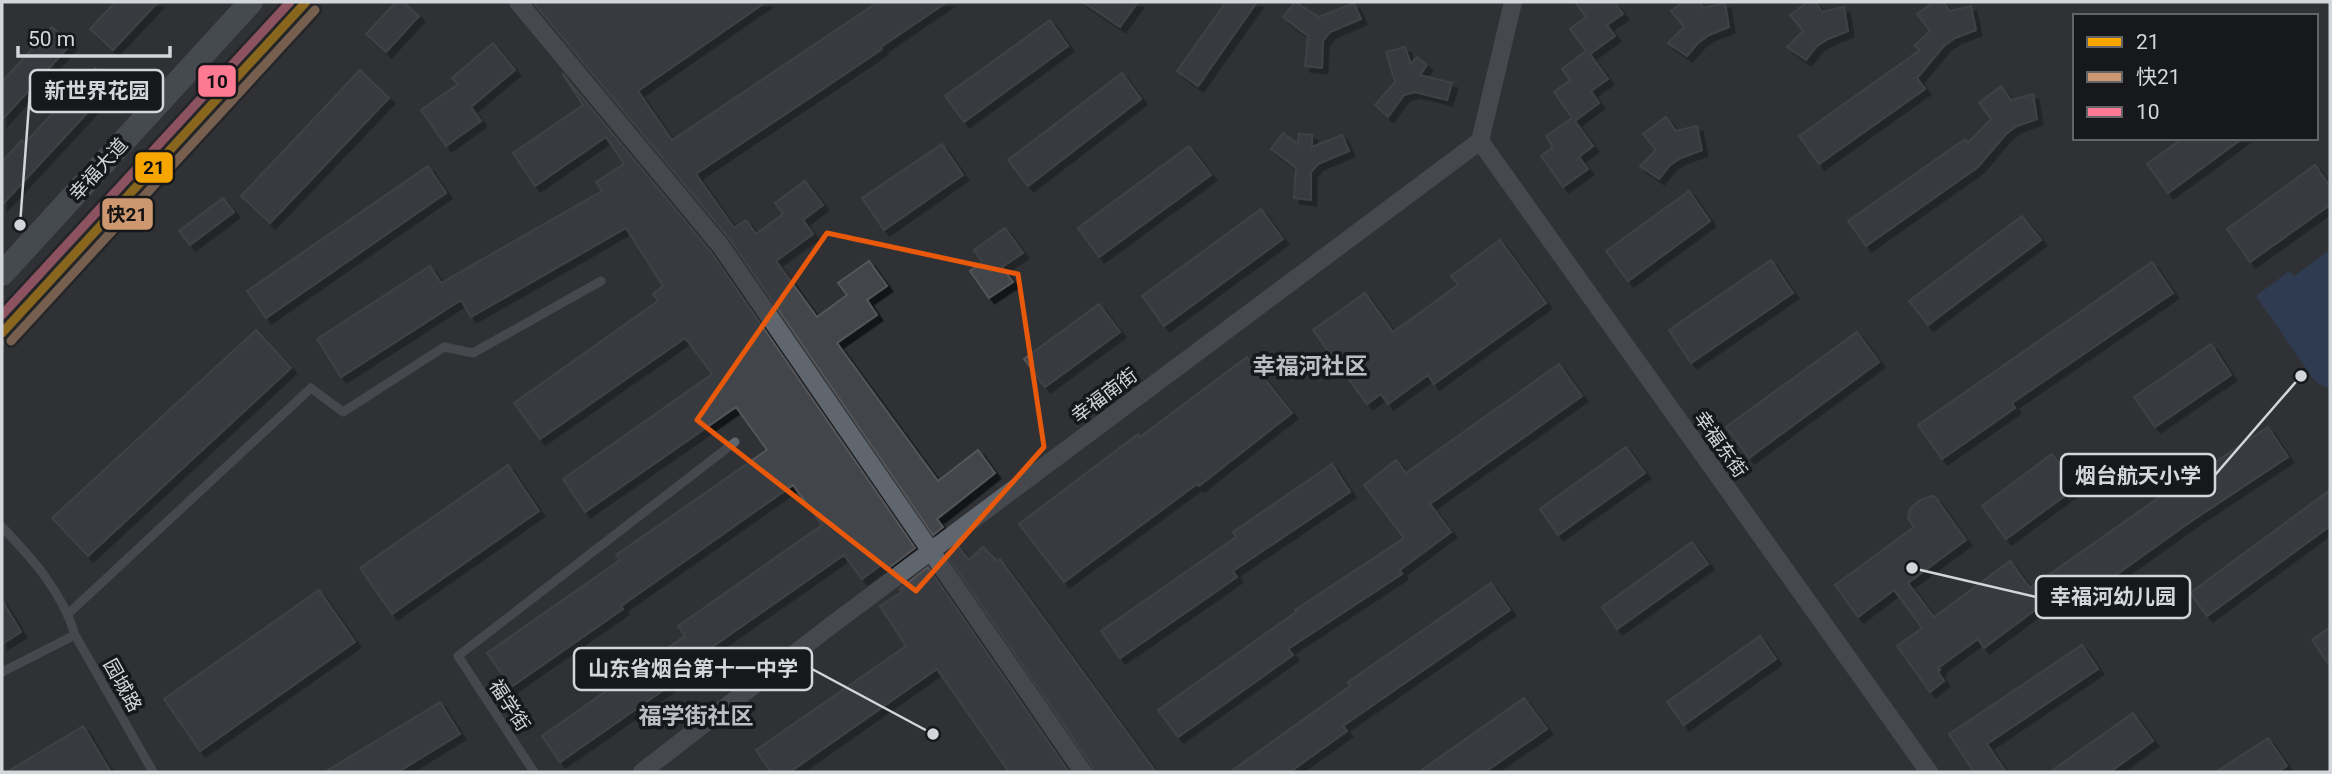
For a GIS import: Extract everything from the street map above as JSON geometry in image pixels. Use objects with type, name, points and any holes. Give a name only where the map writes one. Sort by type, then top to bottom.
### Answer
[{"type":"main road","name":"幸福大道","points":[[2,274],[251,2]]},
{"type":"main road","name":"幸福大道","points":[[2,333],[306,2]]},
{"type":"street","points":[[519,2],[720,245],[1083,772]]},
{"type":"street","points":[[1480,141],[1513,2]]},
{"type":"street","name":"幸福南街","points":[[642,772],[1000,498],[1480,141]]},
{"type":"street","name":"幸福东街","points":[[1480,141],[1929,772]]},
{"type":"lane","points":[[68,613],[312,388],[343,412],[444,347],[473,353],[601,281]]},
{"type":"lane","name":"福学街","points":[[534,772],[458,656],[735,443]]},
{"type":"lane","name":"园城路","points":[[2,527],[44,575],[68,613],[75,635],[153,772]]},
{"type":"lane","points":[[2,672],[75,635]]},
{"type":"highlighted area","points":[[827,233],[1018,274],[1044,447],[916,591],[697,420]]},
{"type":"shaded area","points":[[2330,250],[2330,388],[2314,380],[2256,296],[2289,271],[2294,276]]},
{"type":"building","points":[[115,2],[158,2],[113,50],[90,29]]},
{"type":"building","points":[[396,2],[403,2],[419,16],[386,52],[366,34]]},
{"type":"building","points":[[533,2],[766,2],[638,91],[672,140],[878,2],[947,2],[872,56],[696,174],[734,228],[746,220],[756,234],[783,214],[775,203],[805,181],[823,205],[803,220],[813,234],[776,261],[817,317],[847,295],[838,283],[869,261],[887,286],[867,300],[877,315],[837,343],[938,481],[978,450],[995,473],[937,519],[943,527],[933,535],[729,238]]},
{"type":"building","points":[[1083,2],[1138,2],[1120,27]]},
{"type":"building","points":[[1226,2],[1257,2],[1198,86],[1177,71]]},
{"type":"building","points":[[1295,2],[1319,17],[1354,3],[1361,19],[1330,32],[1323,41],[1322,68],[1305,66],[1308,36],[1283,17]]},
{"type":"building","points":[[1575,2],[1614,2],[1623,14],[1607,25],[1615,36],[1590,54],[1608,79],[1591,91],[1599,103],[1575,121],[1593,146],[1579,157],[1588,169],[1563,187],[1541,156],[1553,147],[1546,136],[1572,118],[1554,92],[1570,80],[1562,69],[1586,51],[1570,29],[1586,17]]},
{"type":"building","points":[[1683,2],[1699,2],[1703,8],[1725,3],[1729,27],[1709,35],[1687,56],[1668,43],[1684,27],[1671,11]]},
{"type":"building","points":[[1808,2],[1815,2],[1822,12],[1844,7],[1848,31],[1817,46],[1806,60],[1787,47],[1803,31],[1790,15]]},
{"type":"building","points":[[1934,2],[1943,2],[1950,11],[1971,6],[1976,30],[1955,38],[1944,46],[1917,78],[1925,89],[1819,164],[1799,136],[1920,50],[1914,46],[1930,31],[1917,14]]},
{"type":"building","points":[[1050,20],[1068,46],[964,122],[945,96]]},
{"type":"building","points":[[52,27],[71,44],[2,120],[2,82]]},
{"type":"building","points":[[493,43],[515,70],[471,107],[481,121],[446,146],[421,110],[458,84],[452,78]]},
{"type":"building","points":[[1405,47],[1411,64],[1417,57],[1427,65],[1420,75],[1452,83],[1447,100],[1415,92],[1404,95],[1388,117],[1375,105],[1395,82],[1386,52]]},
{"type":"building","points":[[95,68],[113,85],[2,205],[2,162],[22,140],[25,143]]},
{"type":"building","points":[[360,70],[389,98],[270,223],[241,196]]},
{"type":"building","points":[[562,73],[711,252],[915,548],[886,570],[881,565],[862,579],[844,555],[675,673],[679,679],[560,762],[542,736],[685,636],[678,626],[822,525],[793,485],[511,687],[487,653],[620,560],[616,555],[767,450],[736,407],[585,512],[563,479],[712,374],[685,338],[540,439],[514,403],[658,301],[653,294],[663,286],[626,228],[471,317],[461,300],[341,377],[317,339],[430,266],[441,283],[602,191],[596,182],[624,164],[606,137],[535,186],[513,153],[583,105]]},
{"type":"building","points":[[1122,73],[1141,99],[1028,186],[1008,160]]},
{"type":"building","points":[[2001,86],[2011,100],[2033,94],[2037,119],[2017,126],[2006,134],[1978,167],[1866,246],[1848,221],[1965,139],[1968,143],[1991,119],[1979,103]]},
{"type":"building","points":[[1666,117],[1676,131],[1697,126],[1702,150],[1670,165],[1659,179],[1640,166],[1656,150],[1643,134]]},
{"type":"building","points":[[1283,133],[1298,144],[1299,134],[1312,135],[1312,147],[1342,135],[1349,151],[1318,164],[1311,172],[1311,200],[1294,198],[1296,168],[1271,149]]},
{"type":"building","points":[[2180,140],[2240,140],[2168,193],[2147,164]]},
{"type":"building","points":[[942,144],[963,175],[884,230],[862,198]]},
{"type":"building","points":[[1189,146],[1211,175],[1099,257],[1078,228]]},
{"type":"building","points":[[2315,165],[2330,186],[2330,205],[2250,262],[2227,229]]},
{"type":"building","points":[[428,166],[446,193],[266,318],[247,291]]},
{"type":"building","points":[[1689,191],[1710,221],[1628,281],[1606,251]]},
{"type":"building","points":[[223,198],[234,212],[190,245],[179,231]]},
{"type":"building","points":[[1261,209],[1283,239],[1164,326],[1142,296]]},
{"type":"building","points":[[2022,216],[2041,240],[1928,325],[1909,301]]},
{"type":"building","points":[[1005,228],[1023,253],[1002,267],[1013,282],[989,298],[970,271],[982,262],[974,250]]},
{"type":"building","points":[[1500,240],[1546,303],[1434,384],[1428,375],[1388,404],[1381,394],[1367,404],[1313,330],[1365,293],[1393,332],[1458,285],[1451,276]]},
{"type":"building","points":[[1771,260],[1793,293],[1691,363],[1669,330]]},
{"type":"building","points":[[2152,262],[2173,293],[2012,403],[2015,408],[1942,459],[1918,425]]},
{"type":"building","points":[[1099,304],[1120,332],[1045,387],[1024,359]]},
{"type":"building","points":[[256,330],[291,368],[88,556],[52,518]]},
{"type":"building","points":[[1857,332],[1879,362],[1749,458],[1726,427]]},
{"type":"building","points":[[2211,344],[2231,375],[2155,427],[2134,397]]},
{"type":"building","points":[[1247,357],[1292,413],[1199,486],[1197,484],[1064,582],[1019,524],[1138,434],[1140,437]]},
{"type":"building","points":[[1559,364],[1582,396],[1430,504],[1451,532],[1400,570],[1402,574],[1288,649],[1293,655],[1178,737],[1158,710],[1296,612],[1295,610],[1404,538],[1364,485],[1396,460],[1406,473]]},
{"type":"building","points":[[2268,427],[2288,457],[2193,520],[2065,611],[2054,596],[1984,648],[1978,639],[1938,668],[1944,681],[1930,692],[1897,646],[1922,628],[1894,590],[1858,617],[1835,585],[1914,527],[1908,518],[1910,509],[1920,500],[1931,496],[1935,497],[1966,540],[1908,583],[1934,617],[2010,561],[2030,588],[2171,489],[2172,491]]},
{"type":"building","points":[[1626,447],[1645,473],[1558,535],[1540,509]]},
{"type":"building","points":[[2052,454],[2077,487],[2006,539],[1982,506]]},
{"type":"building","points":[[1332,464],[1350,492],[1233,571],[1237,577],[1120,658],[1101,631],[1236,537],[1233,532]]},
{"type":"building","points":[[508,465],[539,511],[392,614],[360,568]]},
{"type":"building","points":[[2330,490],[2330,526],[2207,616],[2190,593]]},
{"type":"building","points":[[1692,542],[1708,564],[1617,629],[1602,607]]},
{"type":"building","points":[[957,545],[969,560],[983,547],[997,561],[1000,559],[1156,772],[1094,772],[946,554]]},
{"type":"building","points":[[928,567],[1069,772],[1009,772],[937,669],[790,772],[771,772],[756,750],[906,646],[880,606],[902,592],[900,589]]},
{"type":"building","points":[[1491,583],[1510,610],[1343,726],[1347,731],[1290,772],[1230,772],[1350,686],[1348,682]]},
{"type":"building","points":[[319,590],[355,642],[200,751],[164,699]]},
{"type":"building","points":[[2,600],[21,632],[2,644]]},
{"type":"building","points":[[2330,627],[2330,666],[2312,640]]},
{"type":"building","points":[[1760,636],[1776,659],[1684,725],[1667,702]]},
{"type":"building","points":[[2082,645],[2098,669],[1987,744],[2006,772],[1974,772],[1949,734]]},
{"type":"building","points":[[1524,698],[1547,729],[1485,772],[1419,772]]},
{"type":"building","points":[[440,702],[460,734],[398,772],[325,772]]},
{"type":"building","points":[[2133,713],[2153,741],[2110,772],[2050,772]]},
{"type":"building","points":[[83,726],[111,772],[7,772]]},
{"type":"building","points":[[2268,738],[2287,766],[2277,772],[2216,772]]},
{"type":"transit line","name":"10","points":[[2,315],[290,2]]},
{"type":"transit line","name":"21","points":[[2,333],[306,2]]},
{"type":"transit line","name":"快21","points":[[11,341],[315,10]]},
{"type":"place","name":"新世界花园","points":[[20,225]]},
{"type":"place","name":"烟台航天小学","points":[[2301,376]]},
{"type":"place","name":"幸福河幼儿园","points":[[1912,568]]},
{"type":"place","name":"山东省烟台第十一中学","points":[[933,734]]},
{"type":"district","name":"幸福河社区","points":[[1310,366]]},
{"type":"district","name":"福学街社区","points":[[696,716]]}]
